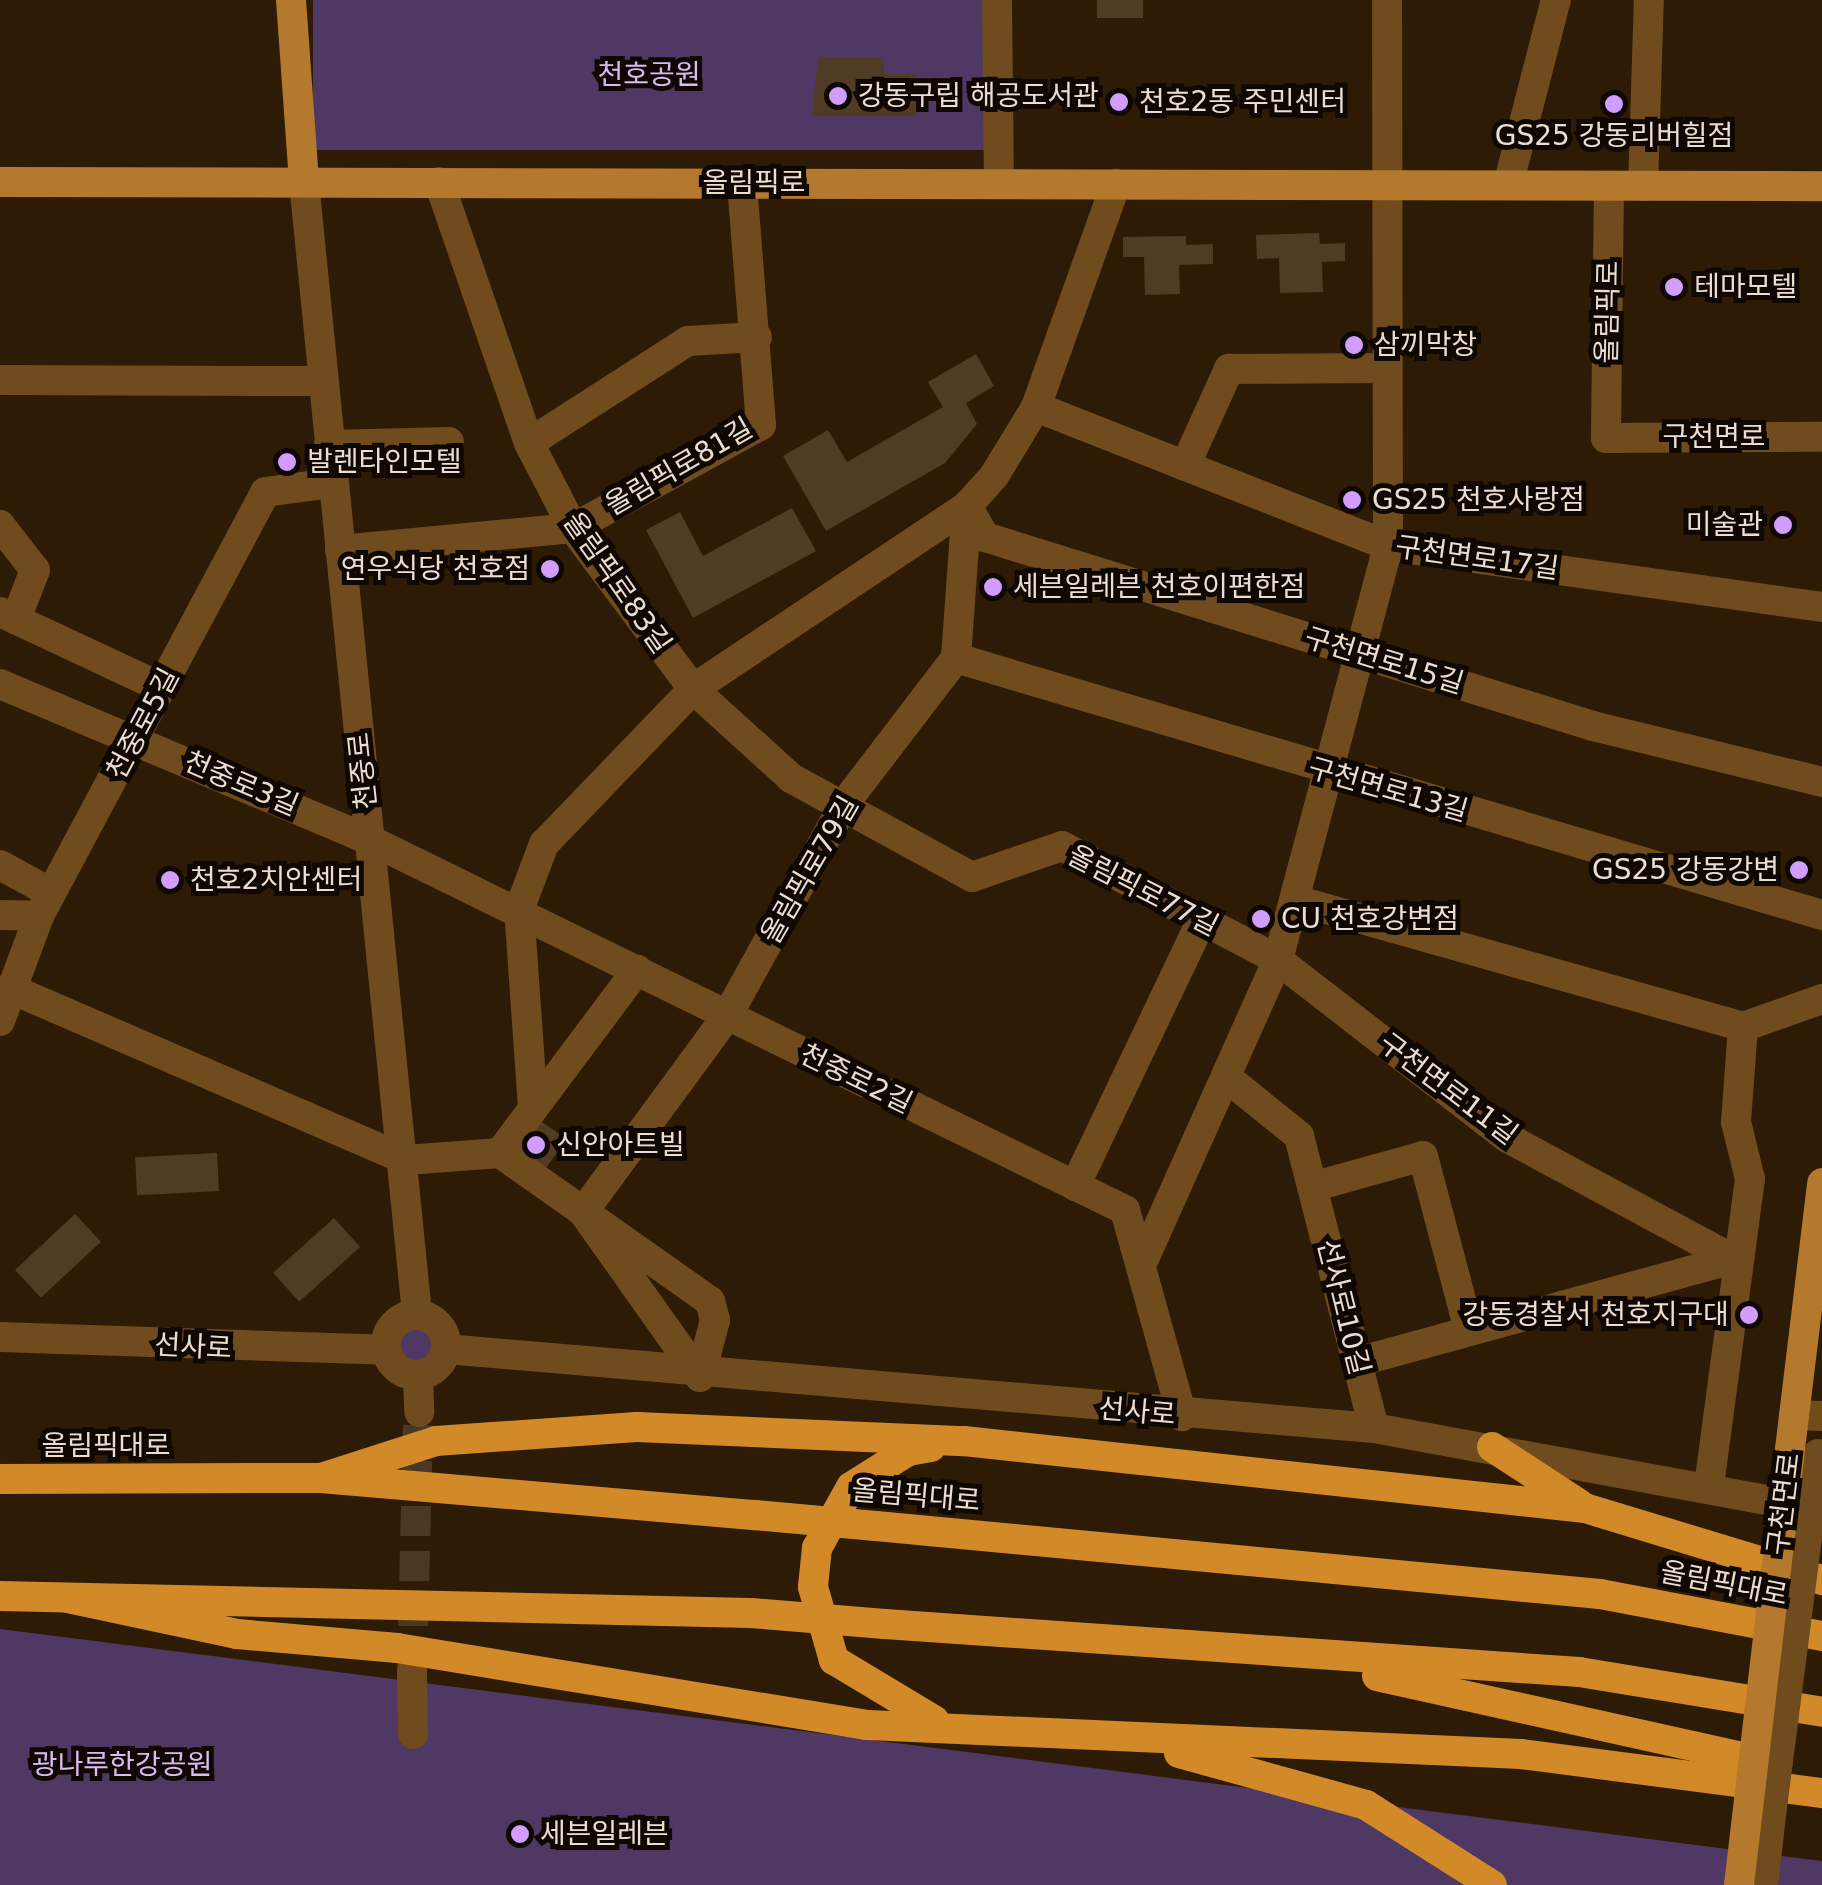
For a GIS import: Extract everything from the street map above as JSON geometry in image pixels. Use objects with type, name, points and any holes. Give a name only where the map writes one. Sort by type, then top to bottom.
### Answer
[{"type":"highway","points":[[322,1478],[436,1441],[637,1427],[964,1442],[1584,1508],[1736,1550],[1822,1580]]},
{"type":"highway","points":[[954,1728],[902,1708],[834,1660],[813,1587],[817,1548],[852,1488],[908,1451],[964,1442]]},
{"type":"highway","points":[[1492,1447],[1584,1508]]},
{"type":"highway","name":"올림픽대로","points":[[0,1479],[322,1478],[756,1515],[1600,1594],[1822,1636]]},
{"type":"highway","points":[[1736,1550],[1822,1560]]},
{"type":"highway","points":[[0,1596],[751,1613],[1282,1656],[1580,1672],[1822,1712]]},
{"type":"highway","points":[[68,1598],[237,1634],[397,1648],[701,1704],[954,1728],[1521,1754],[1822,1793]]},
{"type":"highway","points":[[1282,1656],[1822,1776]]},
{"type":"highway","points":[[1119,1735],[1366,1805],[1492,1885]]},
{"type":"main road","name":"천중로","points":[[291,0],[304,182]]},
{"type":"main road","name":"올림픽로","points":[[0,182],[1822,186]]},
{"type":"main road","name":"구천면로","points":[[1739,1885],[1804,1452],[1822,1183]]},
{"type":"street","points":[[997,0],[1000,184]]},
{"type":"street","points":[[1144,1258],[1278,960],[1365,655],[1388,546],[1388,0]]},
{"type":"street","points":[[1508,185],[1556,0]]},
{"type":"street","points":[[1644,186],[1649,0]]},
{"type":"street","name":"천중로","points":[[304,182],[319,381],[406,1160],[417,1316]]},
{"type":"street","name":"올림픽로83길","points":[[439,182],[530,442],[573,528],[693,689],[791,778],[845,803]]},
{"type":"street","name":"올림픽로81길","points":[[340,550],[573,528],[762,424],[742,183]]},
{"type":"street","points":[[533,1108],[519,910],[544,844],[693,689],[967,506],[1036,407],[1116,184]]},
{"type":"street","name":"올림픽로","points":[[1606,438],[1610,186]]},
{"type":"street","points":[[530,442],[688,341],[757,337]]},
{"type":"street","points":[[1185,466],[1230,369],[1386,368]]},
{"type":"street","points":[[0,380],[319,381]]},
{"type":"street","name":"구천면로17길","points":[[1036,407],[1388,546],[1822,607]]},
{"type":"street","name":"구천면로","points":[[1606,438],[1822,437]]},
{"type":"street","points":[[329,444],[449,442]]},
{"type":"street","name":"천중로5길","points":[[0,1020],[8,988],[45,904],[265,492],[332,483]]},
{"type":"street","points":[[956,658],[967,506]]},
{"type":"street","name":"구천면로15길","points":[[967,506],[985,537],[1593,726],[1822,782]]},
{"type":"street","points":[[0,526],[34,570],[8,616],[162,688]]},
{"type":"street","name":"구천면로13길","points":[[956,658],[1331,774],[1822,915]]},
{"type":"street","name":"올림픽로79길","points":[[583,1212],[727,1016],[845,803],[956,658]]},
{"type":"street","name":"천중로3길","points":[[0,684],[136,738],[370,840]]},
{"type":"street","name":"올림픽로77길","points":[[845,803],[972,876],[1062,846],[1278,960]]},
{"type":"street","name":"천중로2길","points":[[370,840],[1125,1210],[1144,1258],[1182,1416]]},
{"type":"street","points":[[0,864],[45,904]]},
{"type":"street","points":[[1295,900],[1743,1027],[1822,999]]},
{"type":"street","points":[[0,915],[45,904]]},
{"type":"street","points":[[1075,1186],[1202,920]]},
{"type":"street","name":"구천면로11길","points":[[1278,960],[1506,1137],[1733,1259]]},
{"type":"street","points":[[500,1153],[636,970]]},
{"type":"street","points":[[8,988],[406,1160],[500,1153],[710,1301],[715,1320],[700,1377]]},
{"type":"street","points":[[1709,1486],[1733,1259],[1750,1179],[1736,1122],[1743,1027]]},
{"type":"street","name":"선사로10길","points":[[1226,1077],[1299,1136],[1374,1428]]},
{"type":"street","points":[[1312,1187],[1423,1156],[1470,1330]]},
{"type":"street","points":[[583,1212],[700,1377]]},
{"type":"street","points":[[1357,1362],[1733,1259]]},
{"type":"street","points":[[418,1375],[395,1367],[386,1350],[395,1323],[417,1316],[439,1326],[446,1349],[418,1375],[419,1412]]},
{"type":"street","name":"선사로","points":[[0,1337],[386,1350]]},
{"type":"street","name":"선사로","points":[[446,1349],[700,1377],[1374,1428],[1709,1486],[1822,1512]]},
{"type":"street","points":[[1763,1885],[1804,1452]]},
{"type":"street","points":[[412,1671],[414,1734]]},
{"type":"green space","name":"천호공원","points":[[313,0],[985,0],[985,150],[313,150]]},
{"type":"green space","points":[[416,1324],[430,1330],[436,1344],[430,1358],[416,1364],[402,1358],[396,1344],[402,1330]]},
{"type":"green space","name":"광나루한강공원","points":[[0,1629],[1822,1861],[1822,1885],[0,1885]]},
{"type":"building","points":[[1097,0],[1143,0],[1143,18],[1097,18]]},
{"type":"building","points":[[818,57],[884,57],[884,74],[917,74],[917,116],[812,116]]},
{"type":"building","points":[[1319,233],[1320,244],[1345,243],[1345,261],[1322,262],[1323,292],[1280,293],[1279,258],[1257,259],[1256,235]]},
{"type":"building","points":[[1186,236],[1186,245],[1213,244],[1213,264],[1179,265],[1180,294],[1145,295],[1144,257],[1123,257],[1123,237]]},
{"type":"building","points":[[976,354],[994,386],[966,403],[977,424],[945,463],[826,531],[783,456],[828,430],[847,462],[943,407],[928,382]]},
{"type":"building","points":[[792,508],[816,551],[693,618],[646,530],[680,512],[703,556]]},
{"type":"building","name":"신안아트빌","points":[[532,1115],[566,1139],[541,1176],[506,1152]]},
{"type":"building","points":[[217,1153],[219,1191],[137,1195],[135,1157]]},
{"type":"building","points":[[75,1214],[101,1242],[41,1298],[15,1270]]},
{"type":"building","points":[[334,1218],[360,1247],[299,1302],[273,1273]]},
{"type":"tunnel","points":[[412,1671],[418,1425]]},
{"type":"place","name":"강동구립 해공도서관","points":[[838,96]]},
{"type":"place","name":"천호2동 주민센터","points":[[1119,102]]},
{"type":"place","name":"GS25 강동리버힐점","points":[[1614,104]]},
{"type":"place","name":"테마모텔","points":[[1674,287]]},
{"type":"place","name":"삼끼막창","points":[[1354,345]]},
{"type":"place","name":"발렌타인모텔","points":[[287,462]]},
{"type":"place","name":"GS25 천호사랑점","points":[[1352,500]]},
{"type":"place","name":"미술관","points":[[1783,525]]},
{"type":"place","name":"연우식당 천호점","points":[[550,569]]},
{"type":"place","name":"세븐일레븐 천호이편한점","points":[[993,587]]},
{"type":"place","name":"GS25 강동강변","points":[[1799,870]]},
{"type":"place","name":"천호2치안센터","points":[[170,880]]},
{"type":"place","name":"CU 천호강변점","points":[[1261,919]]},
{"type":"place","name":"신안아트빌","points":[[536,1145]]},
{"type":"place","name":"강동경찰서 천호지구대","points":[[1749,1315]]},
{"type":"place","name":"세븐일레븐","points":[[520,1834]]}]
